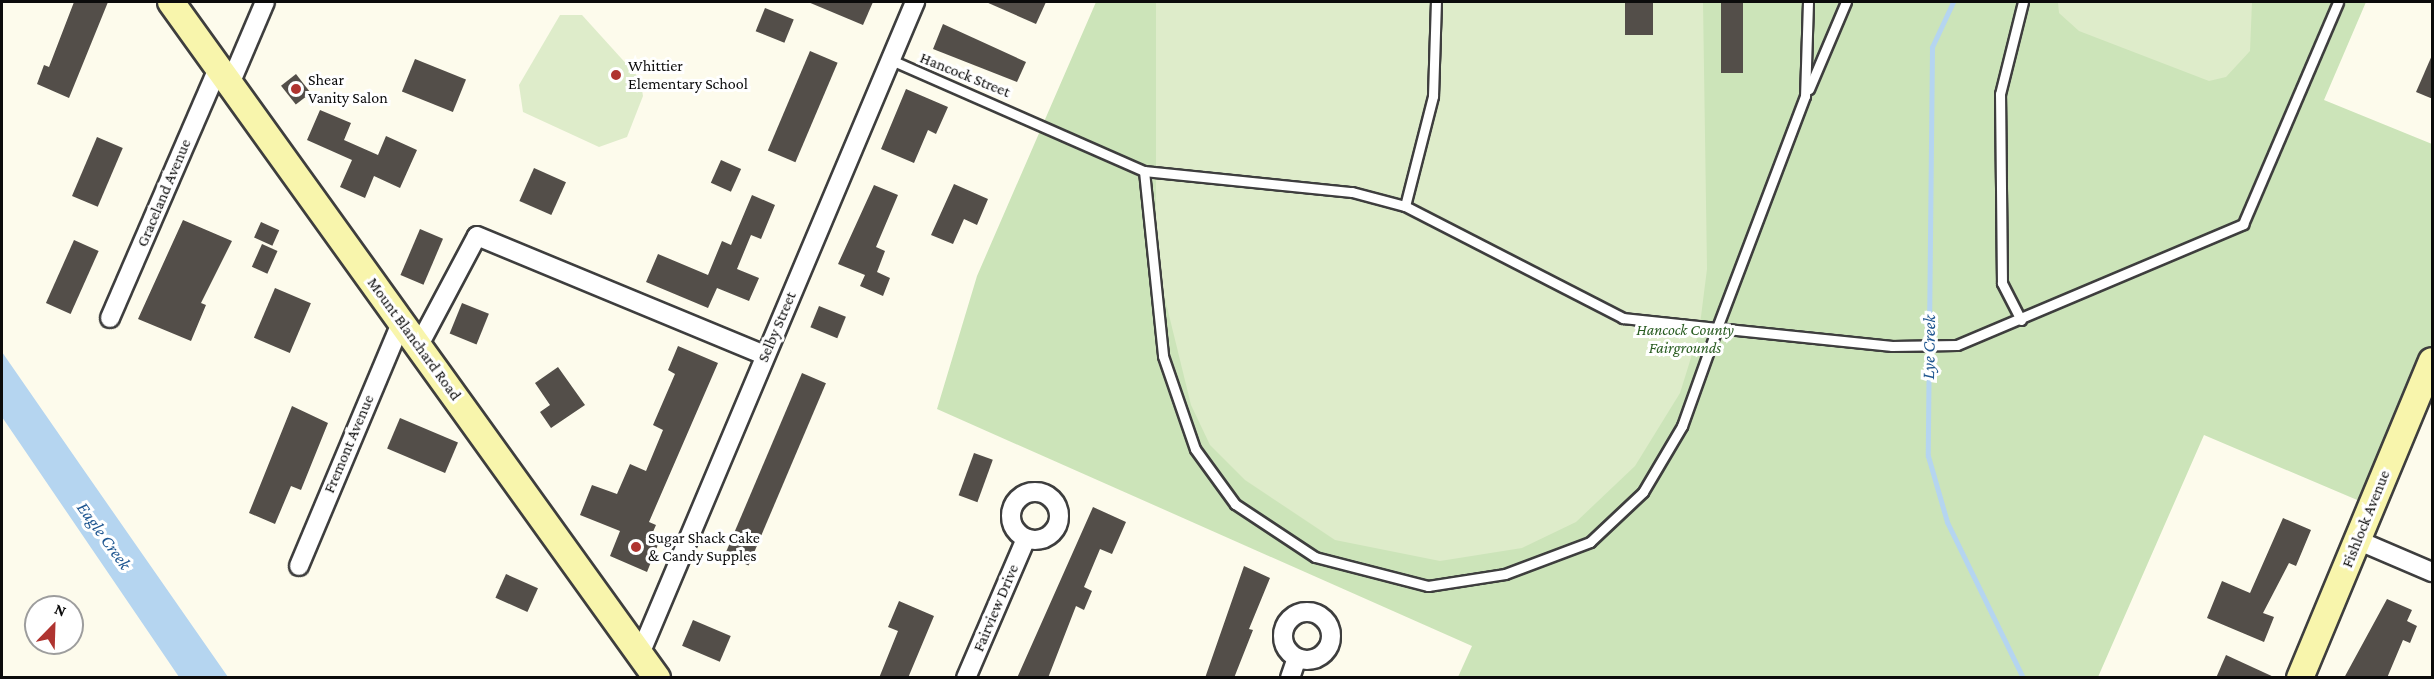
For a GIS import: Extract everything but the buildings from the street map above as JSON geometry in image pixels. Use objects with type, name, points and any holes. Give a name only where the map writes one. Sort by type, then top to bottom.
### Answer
[{"type":"main road","name":"Mount Blanchard Road","points":[[171,2],[657,678]]},
{"type":"main road","name":"Fishlock Avenue","points":[[2300,678],[2433,361]]},
{"type":"street","name":"Graceland Avenue","points":[[110,318],[224,76],[266,2]]},
{"type":"street","name":"Selby Street","points":[[640,654],[915,2]]},
{"type":"street","points":[[419,345],[477,236],[765,356]]},
{"type":"street","name":"Fremont Avenue","points":[[298,566],[401,323]]},
{"type":"street","name":"Fairview Drive","points":[[966,678],[1026,538]]},
{"type":"street","points":[[2357,540],[2433,572]]},
{"type":"street","points":[[1290,678],[1298,658]]},
{"type":"lane","points":[[1405,206],[1433,96],[1436,2]]},
{"type":"lane","points":[[1805,96],[1808,2]]},
{"type":"lane","points":[[1144,171],[1163,356],[1195,449],[1235,504],[1315,557],[1428,586],[1505,574],[1590,542],[1643,492],[1677,435],[1805,96],[1846,2]]},
{"type":"lane","points":[[2021,320],[2002,283],[2000,94],[2023,2]]},
{"type":"lane","name":"Hancock Street","points":[[891,60],[1029,118],[1144,171],[1352,192],[1405,206],[1623,318],[1892,346],[1957,345],[2021,320],[2243,224],[2337,2]]},
{"type":"green space","name":"Hancock County Fairgrounds","points":[[1096,2],[2366,2],[2324,100],[2432,144],[2432,357],[2369,505],[2204,435],[2098,677],[1458,677],[1472,646],[937,409],[977,276]]},
{"type":"green space","points":[[1156,2],[1703,2],[1707,269],[1699,332],[1680,393],[1635,466],[1576,522],[1522,548],[1440,561],[1335,540],[1245,480],[1210,445],[1191,405],[1156,262]]},
{"type":"green space","points":[[2058,2],[2252,2],[2250,51],[2226,77],[2209,81],[2079,31],[2059,13]]},
{"type":"green space","points":[[560,15],[582,15],[640,79],[643,96],[627,137],[599,147],[523,112],[519,85]]},
{"type":"water","name":"Eagle Creek","points":[[2,352],[228,677],[179,677],[2,417]]},
{"type":"waterway","name":"Lye Creek","points":[[1953,2],[1932,47],[1928,456],[1947,522],[2023,678]]},
{"type":"place","name":"Whittier Elementary School","points":[[616,75]]},
{"type":"place","name":"Shear Vanity Salon","points":[[296,89]]},
{"type":"place","name":"Sugar Shack Cake & Candy Supples","points":[[636,547]]}]
